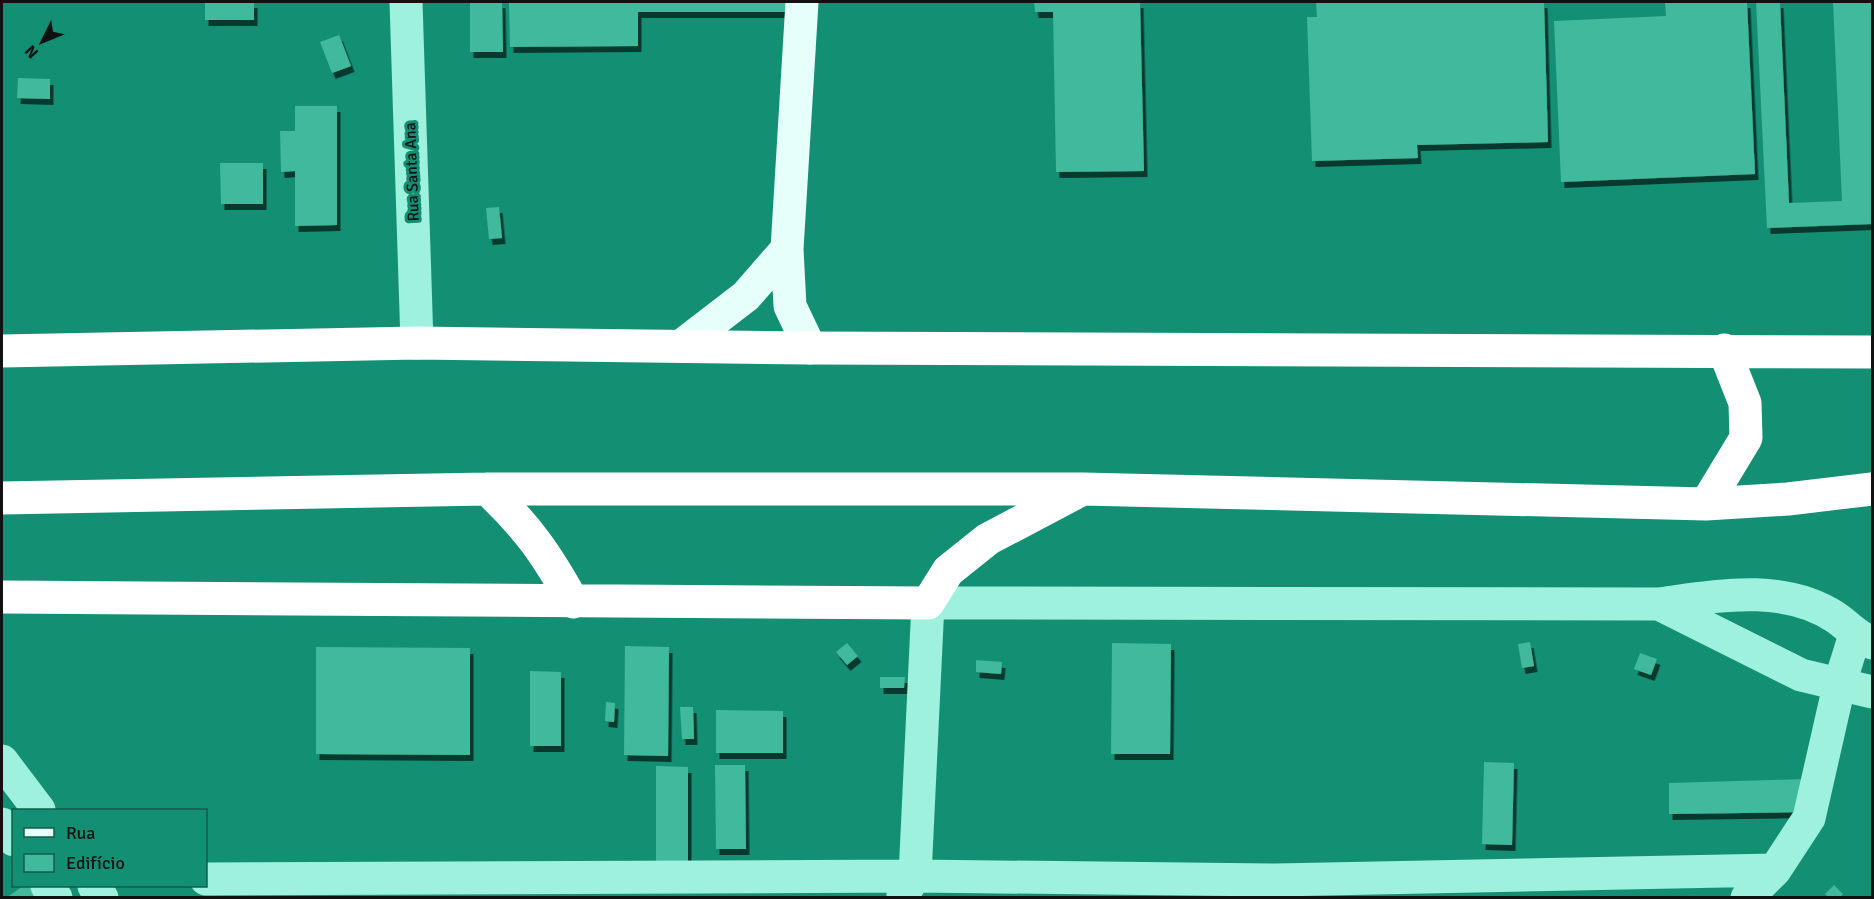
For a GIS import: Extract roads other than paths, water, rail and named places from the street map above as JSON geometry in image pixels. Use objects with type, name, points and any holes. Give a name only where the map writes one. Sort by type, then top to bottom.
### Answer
[{"type":"highway","points":[[10,355],[109,347],[417,343],[810,348],[1872,352]]},
{"type":"highway","points":[[1706,504],[1746,438],[1744,403],[1724,350]]},
{"type":"highway","points":[[6,497],[487,489],[1083,489],[1706,504],[1788,499],[1872,489]]},
{"type":"highway","points":[[487,489],[528,529],[550,560],[573,602]]},
{"type":"highway","points":[[2,597],[928,603],[948,571],[988,539],[1083,489]]},
{"type":"main road","points":[[802,2],[788,249],[790,306],[810,348]]},
{"type":"main road","points":[[681,346],[746,296],[788,249]]},
{"type":"street","name":"Rua Santa Ana","points":[[406,2],[417,343]]},
{"type":"street","points":[[908,886],[928,603],[1659,604],[1727,594],[1790,597],[1835,617],[1864,639],[1839,686],[1809,818],[1775,870],[1747,897]]},
{"type":"street","points":[[1659,604],[1801,675],[1839,686],[1872,692]]},
{"type":"street","points":[[2,761],[38,809]]},
{"type":"street","points":[[2,824],[12,837]]},
{"type":"street","points":[[207,879],[401,888],[908,886],[1270,889],[1775,870]]}]
